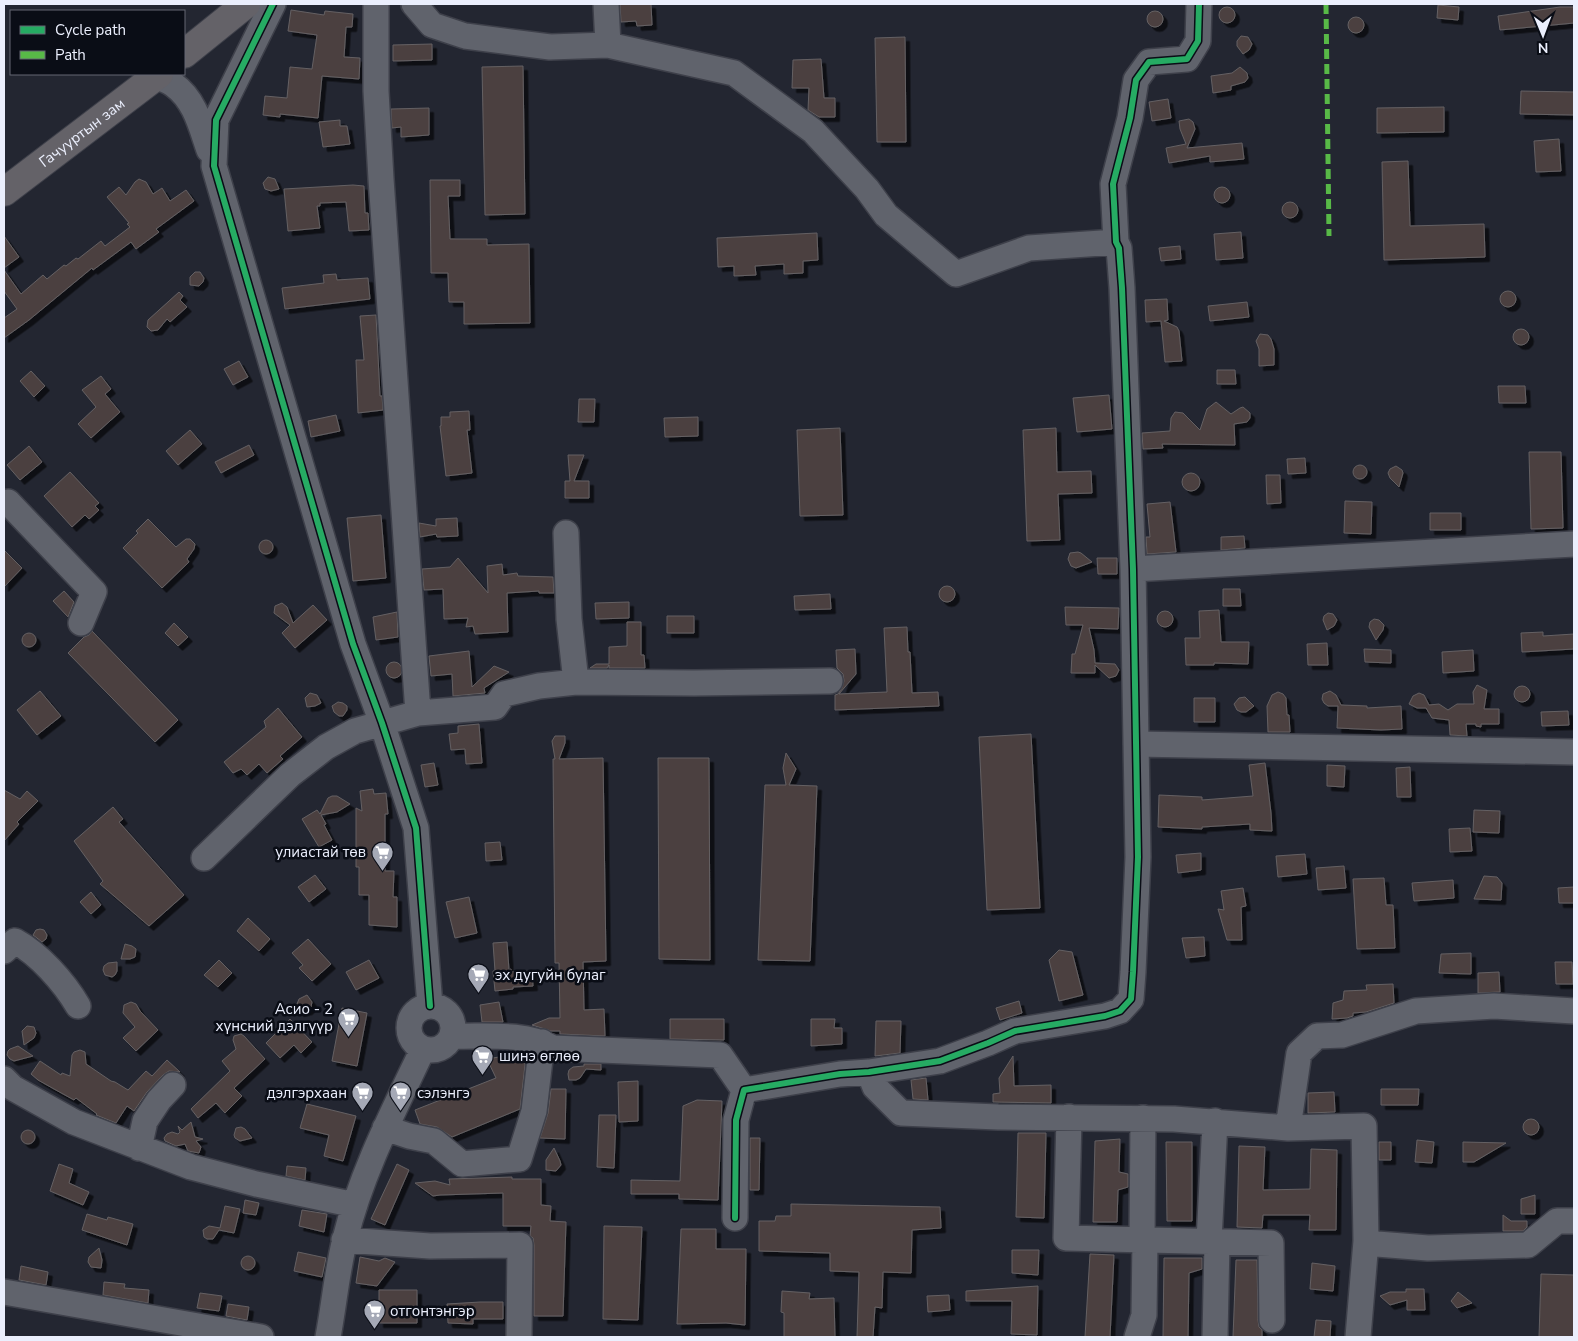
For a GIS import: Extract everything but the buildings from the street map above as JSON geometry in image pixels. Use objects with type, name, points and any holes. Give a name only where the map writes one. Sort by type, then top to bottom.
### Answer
[{"type":"main road","points":[[185,53],[246,4]]},
{"type":"main road","name":"Гачууртын зам","points":[[4,192],[158,75]]},
{"type":"street","points":[[214,166],[216,120],[273,4]]},
{"type":"street","points":[[376,4],[376,91],[381,179],[418,712]]},
{"type":"street","points":[[414,4],[432,24],[465,36],[550,47],[608,45],[734,73],[813,131],[867,189],[886,215],[956,274],[1029,248],[1116,242]]},
{"type":"street","points":[[606,4],[608,45]]},
{"type":"street","points":[[744,1090],[840,1074],[870,1072],[940,1061],[1015,1031],[1120,1012],[1131,1000],[1138,858],[1133,569],[1122,288],[1119,248],[1116,242],[1113,184],[1130,118],[1136,80],[1149,62],[1187,59],[1198,41],[1199,4]]},
{"type":"street","points":[[158,75],[184,94],[191,103],[199,120],[350,635],[382,723],[416,828],[430,1006]]},
{"type":"street","points":[[5,502],[94,592],[81,623]]},
{"type":"street","points":[[566,533],[569,619],[576,682]]},
{"type":"street","points":[[1133,569],[1574,544]]},
{"type":"street","points":[[204,858],[290,775],[326,747],[355,731],[418,712],[495,706],[504,694],[539,686],[576,682],[830,681]]},
{"type":"street","points":[[1136,744],[1574,752]]},
{"type":"street","points":[[4,951],[15,941],[23,945],[42,962],[72,995],[78,1006]]},
{"type":"street","points":[[430,1006],[439,1007],[447,1012],[452,1019],[454,1028],[452,1036],[448,1044],[441,1049],[423,1050],[411,1038],[410,1020],[422,1008],[430,1006]]},
{"type":"street","points":[[1288,1128],[1299,1053],[1317,1036],[1342,1034],[1416,1011],[1494,1006],[1574,1011]]},
{"type":"street","points":[[452,1036],[522,1038],[542,1042],[553,1048],[720,1055],[744,1090],[736,1120],[735,1218]]},
{"type":"street","points":[[385,1128],[409,1136],[434,1141],[462,1164],[520,1159],[534,1111],[542,1042]]},
{"type":"street","points":[[328,1337],[344,1240],[355,1205],[385,1128],[423,1050]]},
{"type":"street","points":[[870,1072],[875,1088],[901,1113],[998,1117],[1143,1118],[1215,1121],[1288,1128],[1364,1126],[1366,1241],[1358,1337]]},
{"type":"street","points":[[4,1079],[13,1088],[74,1122],[191,1167],[256,1184],[355,1205]]},
{"type":"street","points":[[139,1148],[145,1121],[159,1100],[173,1086]]},
{"type":"street","points":[[1069,1117],[1066,1238],[1272,1243],[1272,1320]]},
{"type":"street","points":[[1137,1337],[1144,1315],[1143,1118]]},
{"type":"street","points":[[1214,1337],[1215,1121]]},
{"type":"street","points":[[1366,1241],[1377,1244],[1428,1248],[1528,1245],[1557,1221],[1574,1221]]},
{"type":"street","points":[[344,1240],[430,1246],[520,1245],[519,1337]]},
{"type":"street","points":[[4,1292],[261,1337]]},
{"type":"marked path","points":[[1326,4],[1329,236]]},
{"type":"cycle path","points":[[273,4],[216,120],[214,166],[353,644],[382,723],[416,828],[430,1006]]},
{"type":"cycle path","points":[[735,1218],[736,1120],[744,1090],[840,1074],[869,1072],[940,1061],[1015,1031],[1105,1016],[1120,1011],[1131,999],[1138,857],[1133,569],[1122,288],[1119,248],[1116,242],[1113,184],[1130,118],[1136,80],[1149,62],[1187,59],[1198,41],[1199,4]]},
{"type":"place","name":"улиастай төв","points":[[382,871]]},
{"type":"place","name":"эх дугуйн булаг","points":[[479,994]]},
{"type":"place","name":"Асио - 2 хүнсний дэлгүүр","points":[[349,1037]]},
{"type":"place","name":"шинэ өглөө","points":[[483,1075]]},
{"type":"place","name":"дэлгэрхаан","points":[[363,1112]]},
{"type":"place","name":"сэлэнгэ","points":[[401,1112]]},
{"type":"place","name":"отгонтэнгэр","points":[[374,1330]]}]
